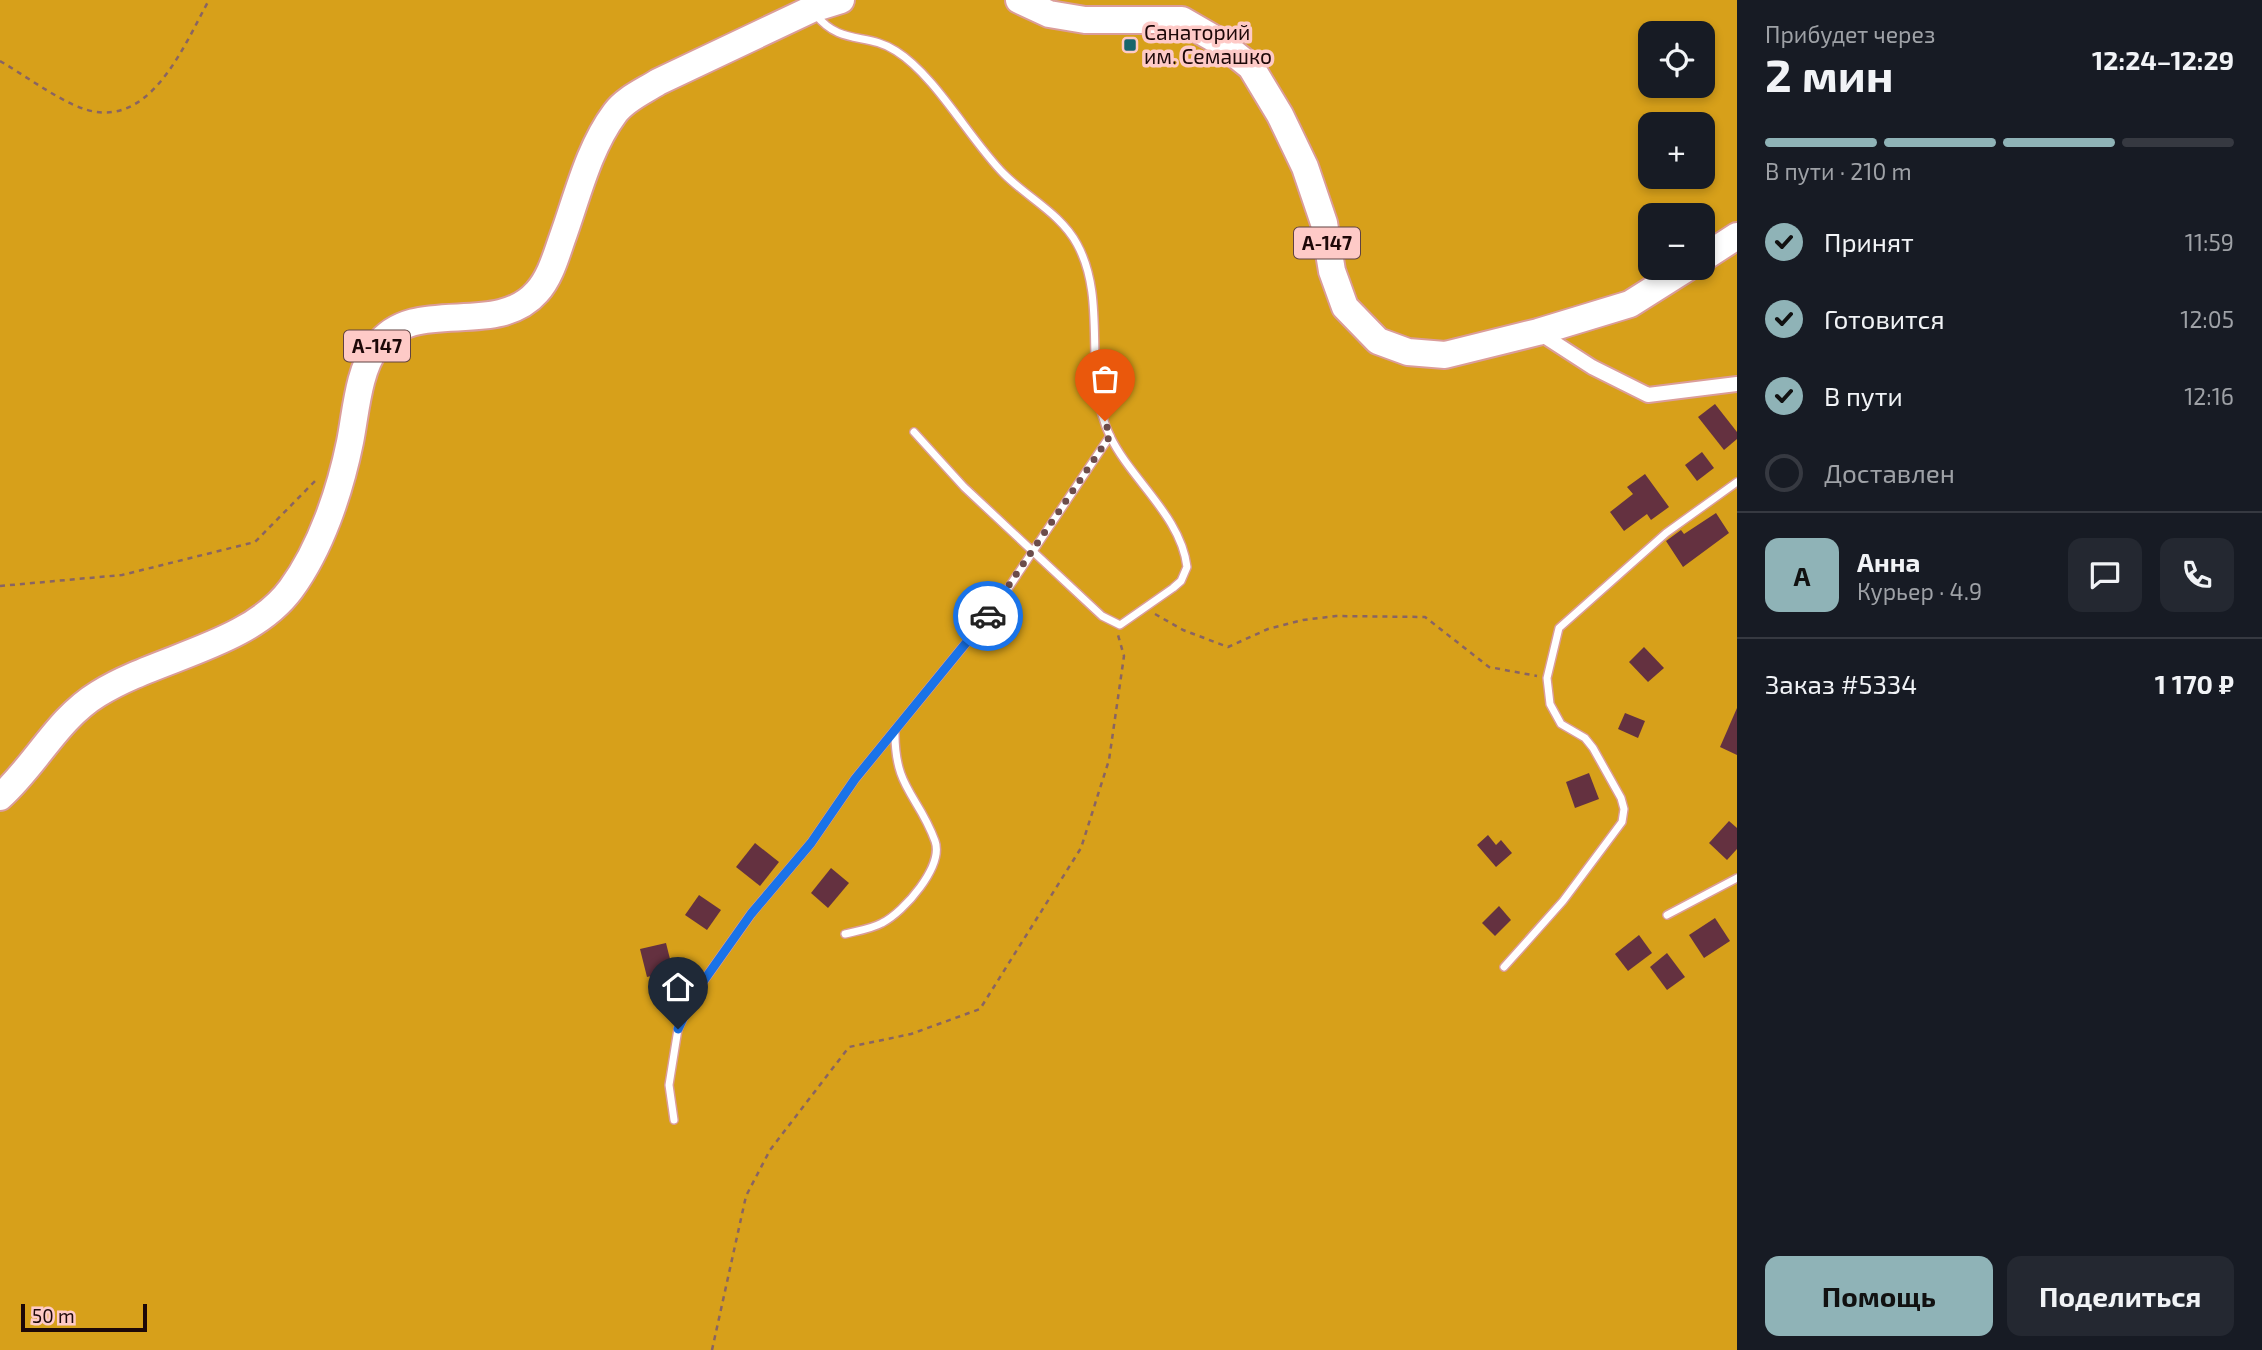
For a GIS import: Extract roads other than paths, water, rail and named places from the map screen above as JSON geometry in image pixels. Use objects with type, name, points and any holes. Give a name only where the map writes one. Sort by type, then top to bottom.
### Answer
[{"type":"highway","name":"А-147","points":[[0,797],[18,781],[68,717],[98,693],[266,617],[291,589],[313,553],[342,474],[365,370],[377,345],[399,327],[425,321],[479,317],[516,309],[538,292],[554,263],[591,157],[616,112],[658,82],[812,9],[841,0]]},
{"type":"highway","name":"А-147","points":[[1019,0],[1049,14],[1085,20],[1182,15],[1251,67],[1280,115],[1305,167],[1324,223],[1332,271],[1345,307],[1378,341],[1408,352],[1445,355],[1538,332],[1630,304],[1668,280]]},
{"type":"highway","points":[[1715,250],[1737,236]]},
{"type":"street","points":[[1538,332],[1592,367],[1648,395],[1737,384]]},
{"type":"lane","points":[[812,9],[825,26],[839,36],[896,51],[942,97],[1005,175],[1060,222],[1076,241],[1087,265],[1096,379],[1110,436],[1154,499],[1186,555],[1187,567],[1181,581],[1120,625],[1102,615],[964,487],[914,432]]},
{"type":"lane","points":[[674,1120],[669,1085],[678,1029],[695,993],[751,914],[811,843],[855,779],[998,605],[1110,436]]},
{"type":"lane","points":[[1504,968],[1563,901],[1622,822],[1624,809],[1594,748],[1585,738],[1561,724],[1550,704],[1547,678],[1559,628],[1666,534],[1737,482]]},
{"type":"lane","points":[[845,934],[883,923],[922,886],[935,865],[936,843],[902,783],[895,754],[895,730]]},
{"type":"lane","points":[[1667,915],[1737,878]]},
{"type":"place","name":"Санаторий им. Семашко","points":[[1130,45]]}]
